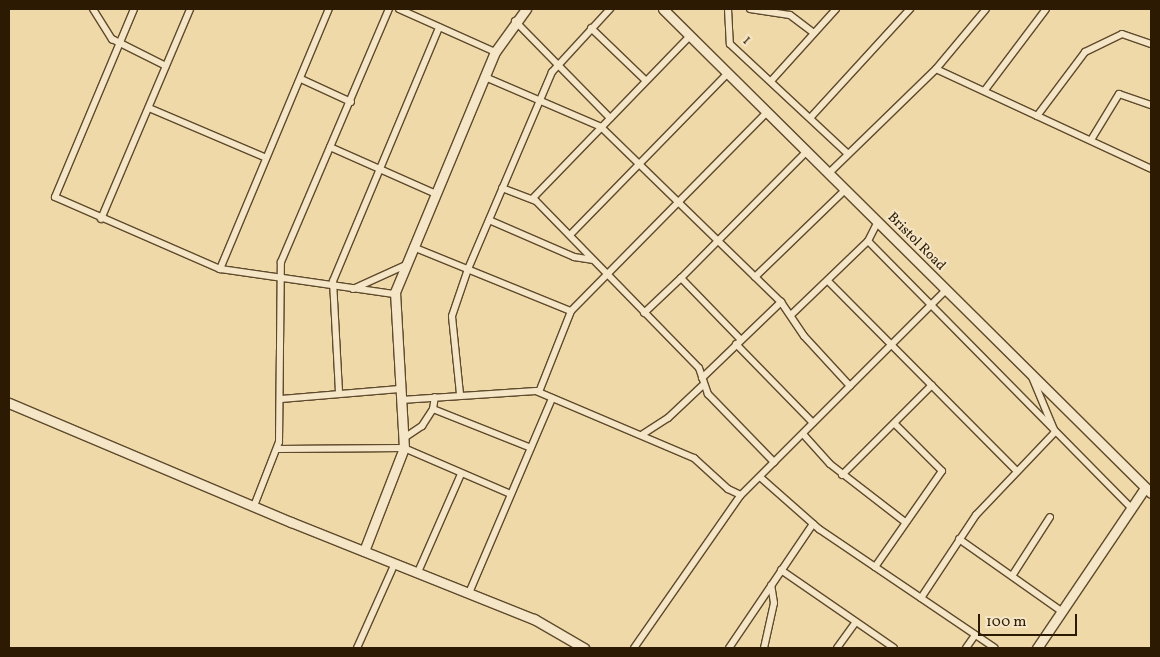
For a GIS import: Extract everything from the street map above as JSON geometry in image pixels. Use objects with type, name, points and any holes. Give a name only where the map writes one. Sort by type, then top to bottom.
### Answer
[{"type":"street","points":[[93,9],[106,33],[119,44],[166,66]]},
{"type":"street","points":[[134,9],[54,194],[56,198],[220,269],[352,290],[394,294]]},
{"type":"street","points":[[101,219],[190,9]]},
{"type":"street","points":[[220,269],[329,9]]},
{"type":"street","points":[[254,506],[278,448],[281,398],[279,279],[286,249],[351,102],[389,9]]},
{"type":"street","points":[[399,9],[495,52]]},
{"type":"street","points":[[364,551],[404,448],[394,294],[495,52],[515,21],[526,9]]},
{"type":"street","points":[[460,394],[452,316],[468,269],[539,100],[557,64],[610,9]]},
{"type":"street","name":"Bristol Road","points":[[663,9],[945,291],[1148,490]]},
{"type":"street","name":"1","points":[[728,9],[730,44],[811,117],[848,154]]},
{"type":"street","points":[[750,9],[790,15],[814,33]]},
{"type":"street","points":[[771,80],[836,9]]},
{"type":"street","points":[[811,117],[910,9]]},
{"type":"street","points":[[828,174],[936,69],[986,9]]},
{"type":"street","points":[[985,90],[1046,9]]},
{"type":"street","points":[[515,21],[610,118]]},
{"type":"street","points":[[338,392],[332,287],[379,168],[439,27]]},
{"type":"street","points":[[591,28],[646,81]]},
{"type":"street","points":[[1037,116],[1086,52],[1125,34],[1151,44]]},
{"type":"street","points":[[533,198],[690,36]]},
{"type":"street","points":[[936,69],[985,90],[1151,169]]},
{"type":"street","points":[[570,235],[727,74]]},
{"type":"street","points":[[485,77],[601,127],[781,302],[804,336],[850,386]]},
{"type":"street","points":[[301,78],[351,102]]},
{"type":"street","points":[[1091,140],[1119,94],[1151,106]]},
{"type":"street","points":[[149,108],[266,158]]},
{"type":"street","points":[[539,392],[571,311],[766,113]]},
{"type":"street","points":[[330,147],[436,194]]},
{"type":"street","points":[[644,314],[806,152]]},
{"type":"street","points":[[502,188],[533,198],[570,235],[607,276],[699,368],[702,386],[774,462]]},
{"type":"street","points":[[755,277],[845,190]]},
{"type":"street","points":[[489,220],[574,257],[592,260]]},
{"type":"street","points":[[791,315],[868,241],[877,223]]},
{"type":"street","points":[[868,241],[930,307],[1131,508]]},
{"type":"street","points":[[413,247],[571,311]]},
{"type":"street","points":[[352,290],[406,265]]},
{"type":"street","points":[[681,278],[813,424]]},
{"type":"street","points":[[828,281],[1017,471]]},
{"type":"street","points":[[634,648],[741,495],[945,291]]},
{"type":"street","points":[[702,378],[781,302]]},
{"type":"street","points":[[1031,376],[1055,432]]},
{"type":"street","points":[[842,475],[932,385]]},
{"type":"street","points":[[643,434],[668,418],[702,386]]},
{"type":"street","points":[[281,398],[338,392],[400,389]]},
{"type":"street","points":[[401,400],[460,394],[539,392],[643,434],[694,458],[728,489],[741,495]]},
{"type":"street","points":[[404,438],[422,426],[433,408],[435,397]]},
{"type":"street","points":[[469,593],[552,398]]},
{"type":"street","points":[[9,403],[254,506],[540,621],[584,648]]},
{"type":"street","points":[[433,408],[531,448]]},
{"type":"street","points":[[875,567],[942,471],[895,424]]},
{"type":"street","points":[[921,598],[976,515],[1055,432]]},
{"type":"street","points":[[803,434],[842,475],[905,522]]},
{"type":"street","points":[[278,448],[404,448],[511,494]]},
{"type":"street","points":[[418,572],[461,474]]},
{"type":"street","points":[[760,477],[813,524],[995,648]]},
{"type":"street","points":[[1040,647],[1061,610],[1131,508],[1148,490]]},
{"type":"street","points":[[1012,576],[1050,517]]},
{"type":"street","points":[[729,648],[813,524]]},
{"type":"street","points":[[960,539],[1061,610]]},
{"type":"street","points":[[357,648],[395,563]]},
{"type":"street","points":[[781,570],[894,648]]},
{"type":"street","points":[[764,648],[774,603],[771,584]]},
{"type":"street","points":[[838,648],[856,622]]},
{"type":"street","points":[[966,648],[975,635]]}]
